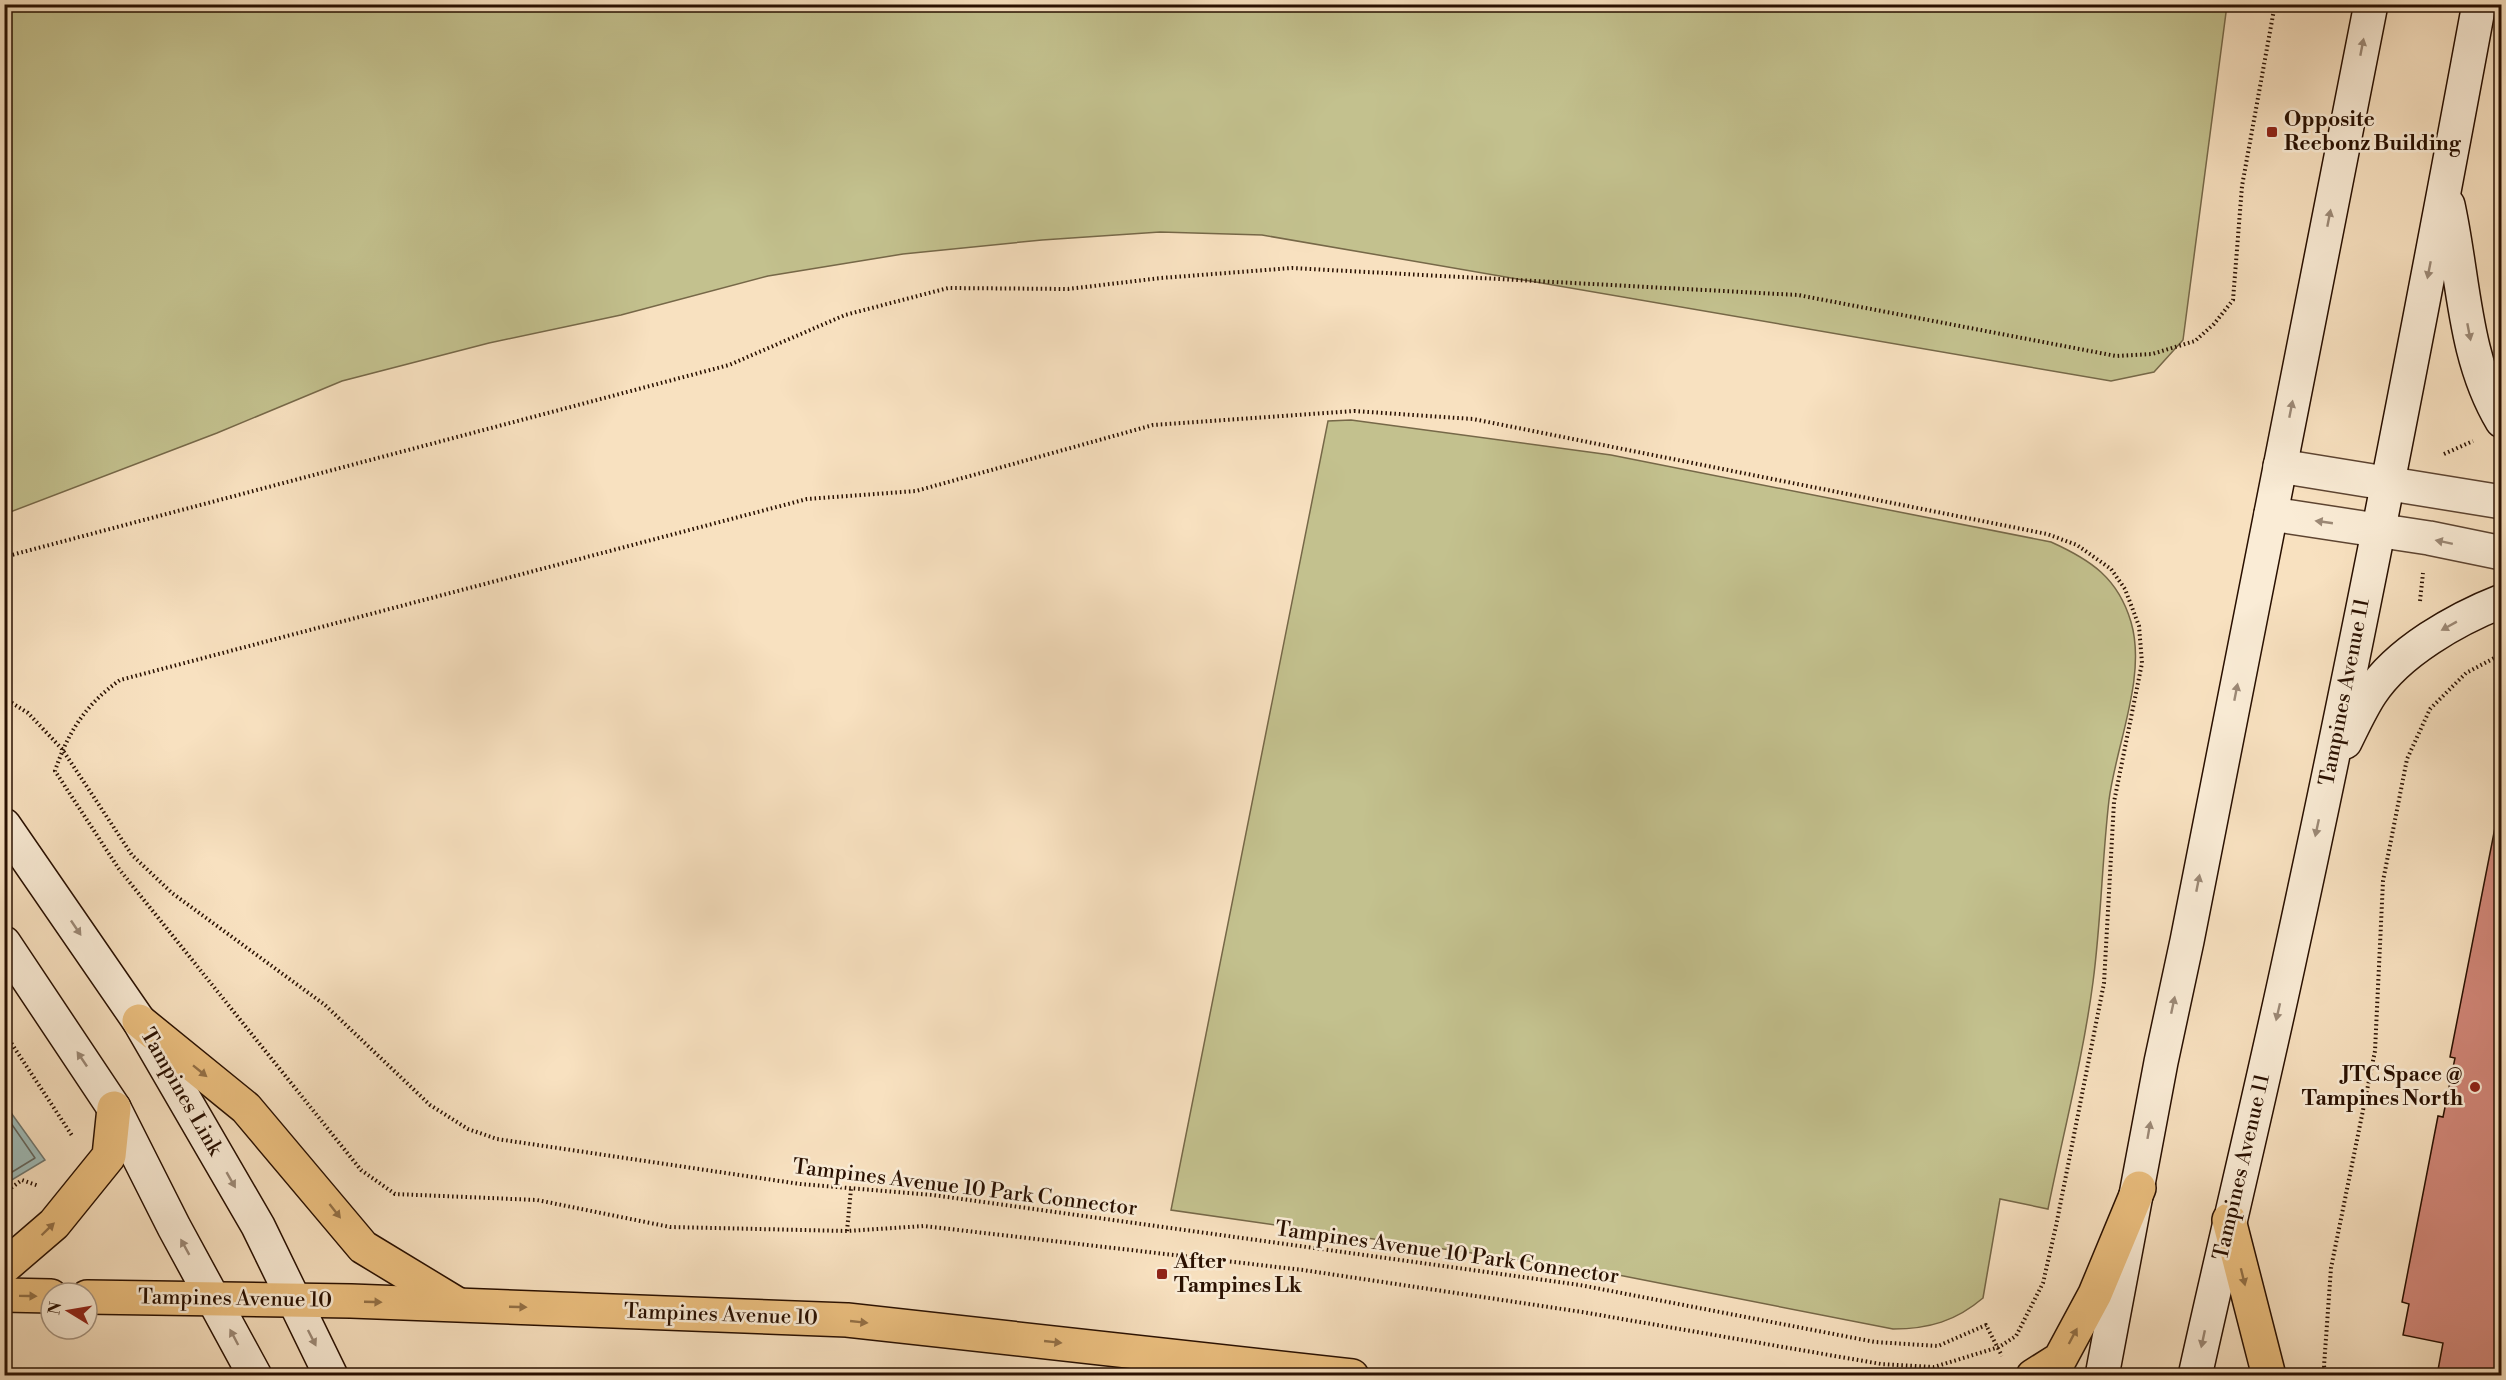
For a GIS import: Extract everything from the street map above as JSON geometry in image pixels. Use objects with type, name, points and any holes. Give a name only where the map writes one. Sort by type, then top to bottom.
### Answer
[{"type":"main road","points":[[2102,1376],[2161,1062],[2371,4]]},
{"type":"main road","name":"Tampines Avenue 11","points":[[2195,1376],[2290,955],[2329,770],[2445,192],[2479,4]]},
{"type":"main road","points":[[2445,192],[2456,244],[2469,336],[2489,400],[2502,421]]},
{"type":"main road","points":[[2280,466],[2502,501]]},
{"type":"main road","points":[[2271,514],[2377,530],[2502,554]]},
{"type":"main road","points":[[2329,770],[2372,692],[2411,651],[2443,629],[2502,601]]},
{"type":"main road","name":"Tampines Link","points":[[4,825],[139,1021],[258,1226],[331,1376]]},
{"type":"main road","points":[[4,943],[114,1108],[255,1376]]},
{"type":"main road","points":[[139,1021],[246,1108],[363,1247],[459,1305]]},
{"type":"main road","points":[[4,1267],[15,1261],[54,1224],[109,1156],[114,1108]]},
{"type":"main road","points":[[2033,1376],[2060,1359],[2095,1294],[2139,1188]]},
{"type":"main road","points":[[2229,1220],[2269,1376]]},
{"type":"main road","points":[[4,1295],[39,1296]]},
{"type":"main road","name":"Tampines Avenue 10","points":[[99,1297],[459,1305],[847,1320],[1352,1376]]},
{"type":"path","points":[[4,557],[729,365],[845,315],[948,288],[1068,289],[1161,278],[1292,268],[1798,295],[2116,356],[2152,354],[2195,341],[2214,324],[2233,300],[2242,186],[2275,4]]},
{"type":"path","points":[[1354,411],[1473,419],[2048,534],[2077,546],[2111,569],[2125,589],[2139,626],[2142,663],[2114,802],[2103,983],[2043,1284],[2016,1336],[1999,1347],[1934,1367],[1881,1364],[1582,1312],[1303,1270],[924,1226],[847,1231],[670,1227],[537,1200],[395,1194],[361,1170],[119,869],[55,771],[62,749],[96,697],[120,680],[807,498],[916,491],[1153,425],[1354,411]]},
{"type":"path","points":[[2327,1376],[2324,1366],[2331,1268],[2375,1051],[2383,881],[2407,759],[2430,709],[2466,673],[2502,654]]},
{"type":"path","name":"Tampines Avenue 10 Park Connector","points":[[4,698],[28,713],[62,749],[132,855],[172,893],[326,1005],[430,1105],[468,1129],[497,1139],[800,1184],[945,1197],[1580,1285],[1875,1342],[1938,1346],[1986,1325],[1999,1347]]},
{"type":"path","points":[[4,1032],[74,1138],[69,1147]]},
{"type":"path","points":[[4,1193],[22,1180],[43,1188]]},
{"type":"path","points":[[847,1231],[851,1189]]},
{"type":"shaded area","points":[[5,4],[2227,5],[2183,340],[2154,372],[2111,381],[1262,235],[1160,232],[1042,240],[903,254],[768,276],[621,315],[489,343],[342,381],[217,433],[5,514]]},
{"type":"shaded area","points":[[1351,420],[1611,455],[2051,542],[2079,556],[2101,572],[2119,593],[2131,622],[2135,643],[2133,688],[2109,800],[2096,959],[2089,1010],[2048,1209],[2000,1199],[1983,1298],[1963,1313],[1930,1325],[1893,1329],[1598,1271],[1171,1210],[1328,421]]},
{"type":"water","points":[[4,1103],[45,1160],[5,1184],[4,1184]]},
{"type":"building","name":"JTC Space @ Tampines North","points":[[2502,792],[2502,1376],[2468,1376],[2438,1370],[2443,1343],[2403,1335],[2409,1304],[2402,1302],[2438,1116],[2443,1117],[2455,1058],[2450,1057]]},
{"type":"place","name":"Opposite Reebonz Building","points":[[2272,132]]},
{"type":"place","name":"JTC Space @ Tampines North","points":[[2475,1087]]},
{"type":"place","name":"After Tampines Lk","points":[[1162,1274]]}]
